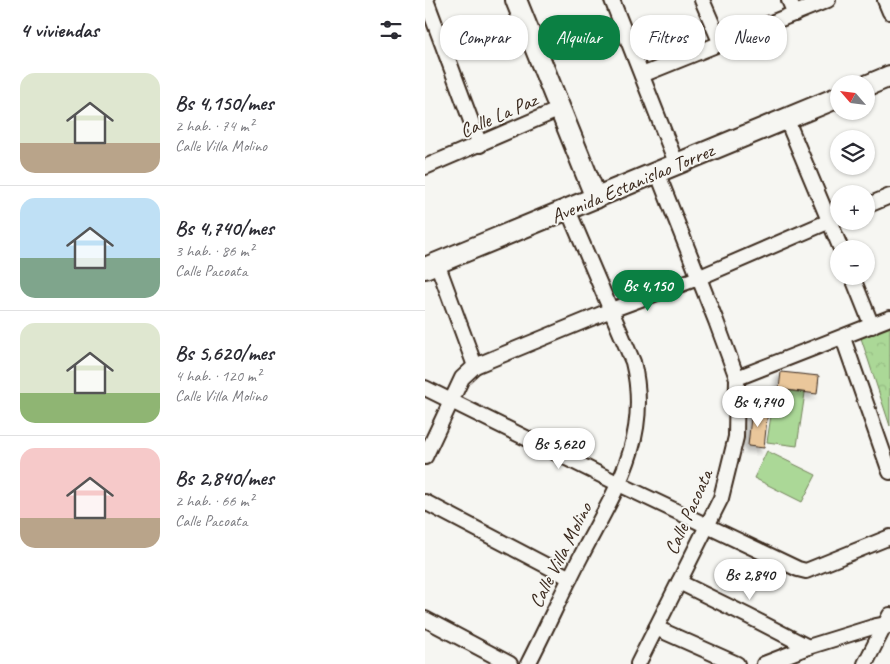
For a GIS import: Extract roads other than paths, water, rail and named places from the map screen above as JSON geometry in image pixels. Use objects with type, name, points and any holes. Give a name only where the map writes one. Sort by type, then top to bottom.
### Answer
[{"type":"street","points":[[516,0],[596,198]]},
{"type":"street","points":[[612,0],[677,165]]},
{"type":"street","points":[[702,0],[715,30]]},
{"type":"street","points":[[789,0],[795,14]]},
{"type":"street","points":[[787,17],[828,0]]},
{"type":"street","points":[[885,0],[890,12]]},
{"type":"street","points":[[426,4],[480,145]]},
{"type":"street","points":[[642,75],[715,46]]},
{"type":"street","points":[[875,82],[890,76]]},
{"type":"street","name":"Avenida Estanislao Torrez","points":[[431,266],[830,101]]},
{"type":"street","name":"Calle La Paz","points":[[425,168],[560,110]]},
{"type":"street","points":[[787,118],[830,210]]},
{"type":"street","name":"Calle Pacoata","points":[[638,664],[705,526],[721,498],[736,437],[737,378],[657,172]]},
{"type":"street","points":[[875,202],[890,196]]},
{"type":"street","name":"Calle Villa Molino","points":[[528,664],[619,484],[631,456],[639,414],[638,383],[633,362],[569,210]]},
{"type":"street","points":[[425,457],[462,378],[475,366],[611,310],[698,278],[830,221]]},
{"type":"street","points":[[431,266],[475,366]]},
{"type":"street","points":[[856,285],[872,326]]},
{"type":"street","points":[[737,378],[890,318]]},
{"type":"street","points":[[843,338],[890,472]]},
{"type":"street","points":[[425,388],[792,567],[806,571],[890,537]]},
{"type":"street","points":[[425,502],[570,578]]},
{"type":"street","points":[[679,582],[808,647]]},
{"type":"street","points":[[425,619],[510,664]]},
{"type":"street","points":[[764,664],[808,647],[889,621]]},
{"type":"street","points":[[865,664],[889,621]]},
{"type":"street","points":[[656,628],[737,664]]}]
